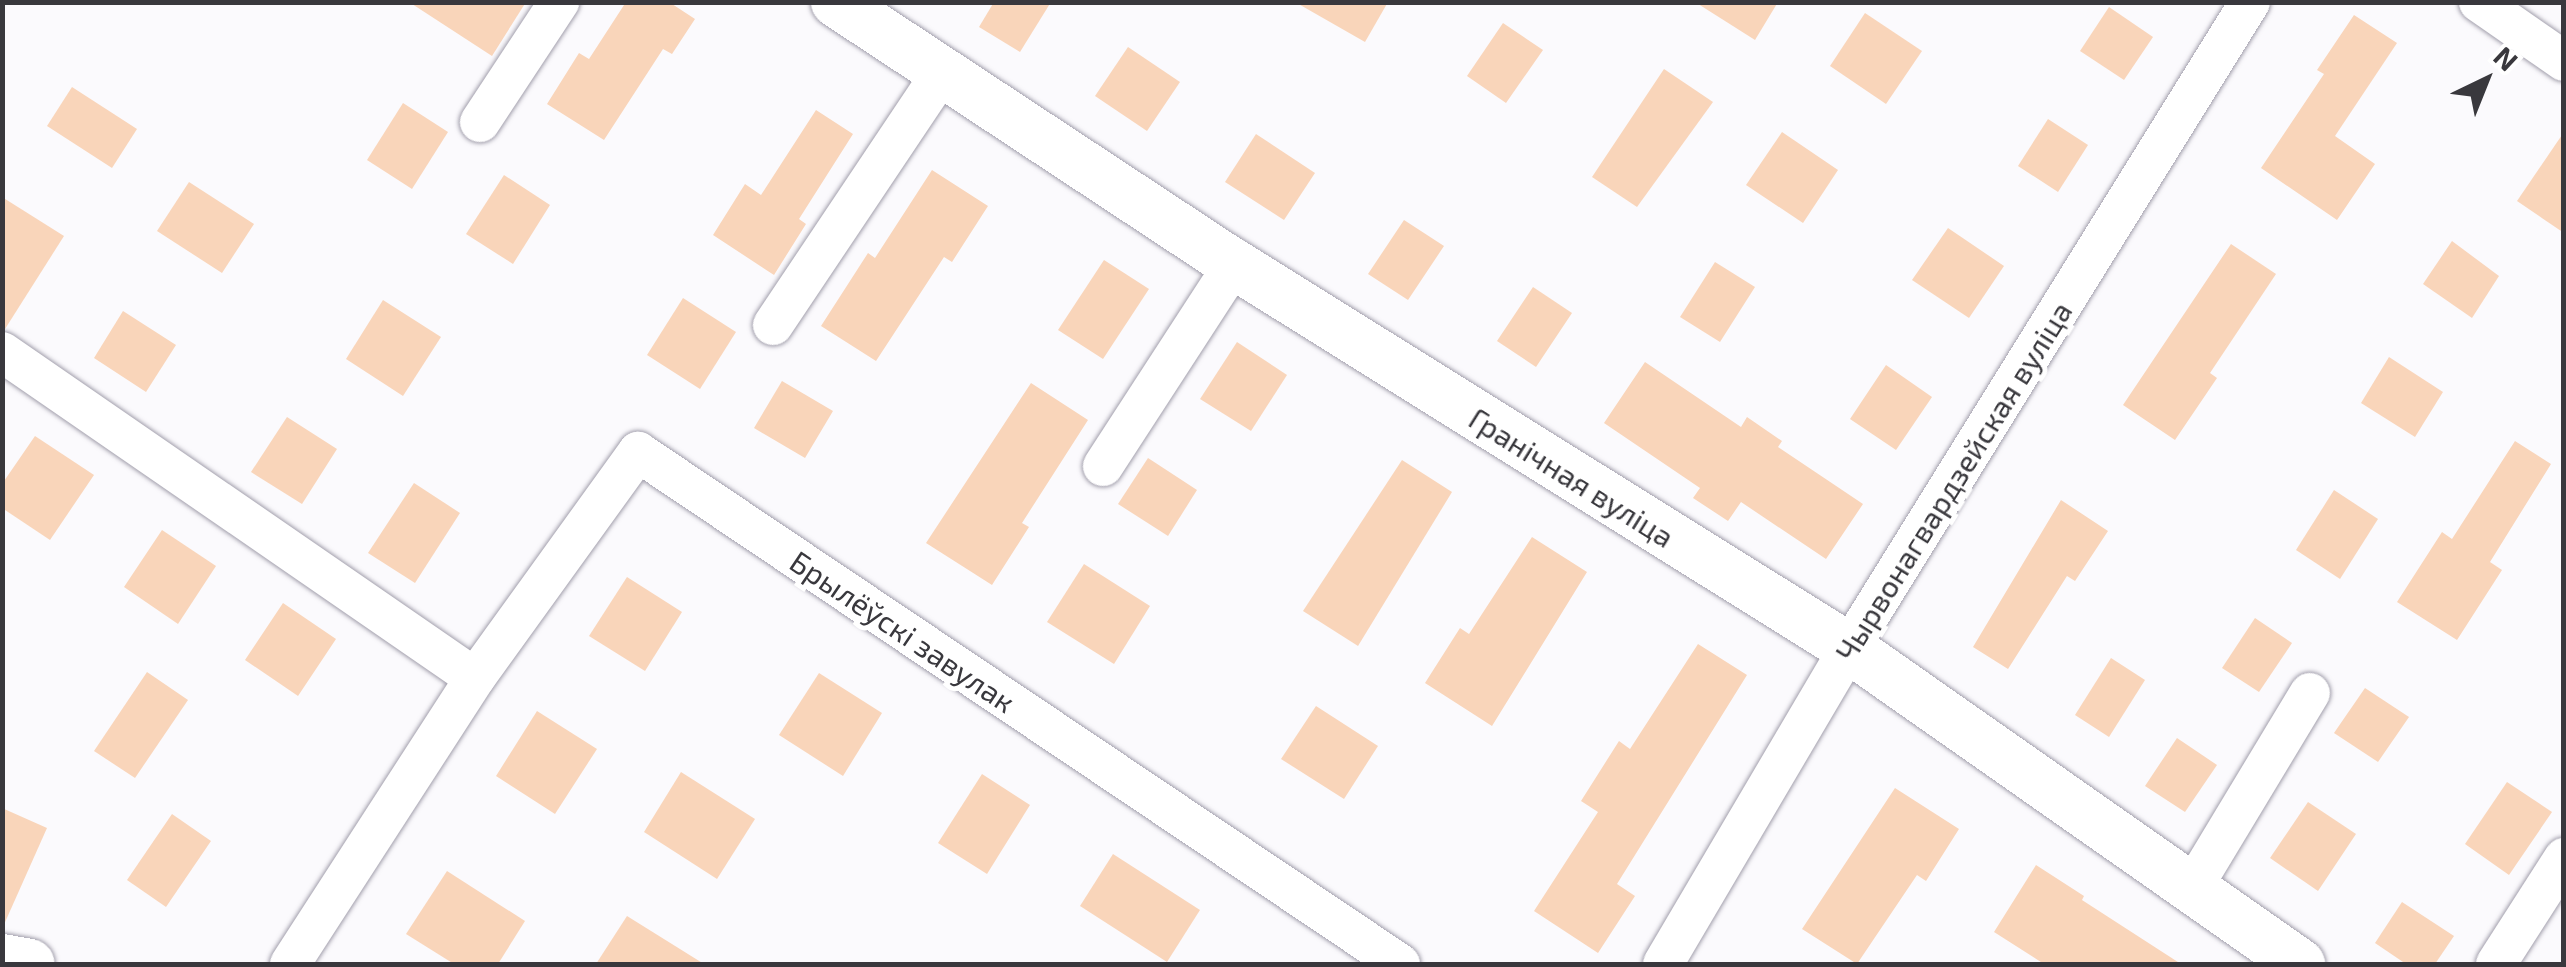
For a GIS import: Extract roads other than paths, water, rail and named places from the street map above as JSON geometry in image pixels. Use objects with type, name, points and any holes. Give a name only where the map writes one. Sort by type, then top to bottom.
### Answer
[{"type":"main road","name":"Гранічная вуліца","points":[[836,2],[1234,264],[1849,648],[2300,964]]},
{"type":"main road","points":[[2,959],[30,964]]},
{"type":"street","points":[[480,122],[559,2]]},
{"type":"street","name":"Чырвонагвардзейская вуліца","points":[[1664,964],[1849,648],[2250,2]]},
{"type":"street","points":[[2479,2],[2564,61]]},
{"type":"street","points":[[772,325],[943,70]]},
{"type":"street","points":[[1103,466],[1234,264]]},
{"type":"street","points":[[2,352],[475,678]]},
{"type":"street","name":"Брылёўскі завулак","points":[[290,964],[475,678],[638,452],[1400,964]]},
{"type":"street","points":[[2190,890],[2310,693]]},
{"type":"street","points":[[2496,964],[2564,858]]}]
